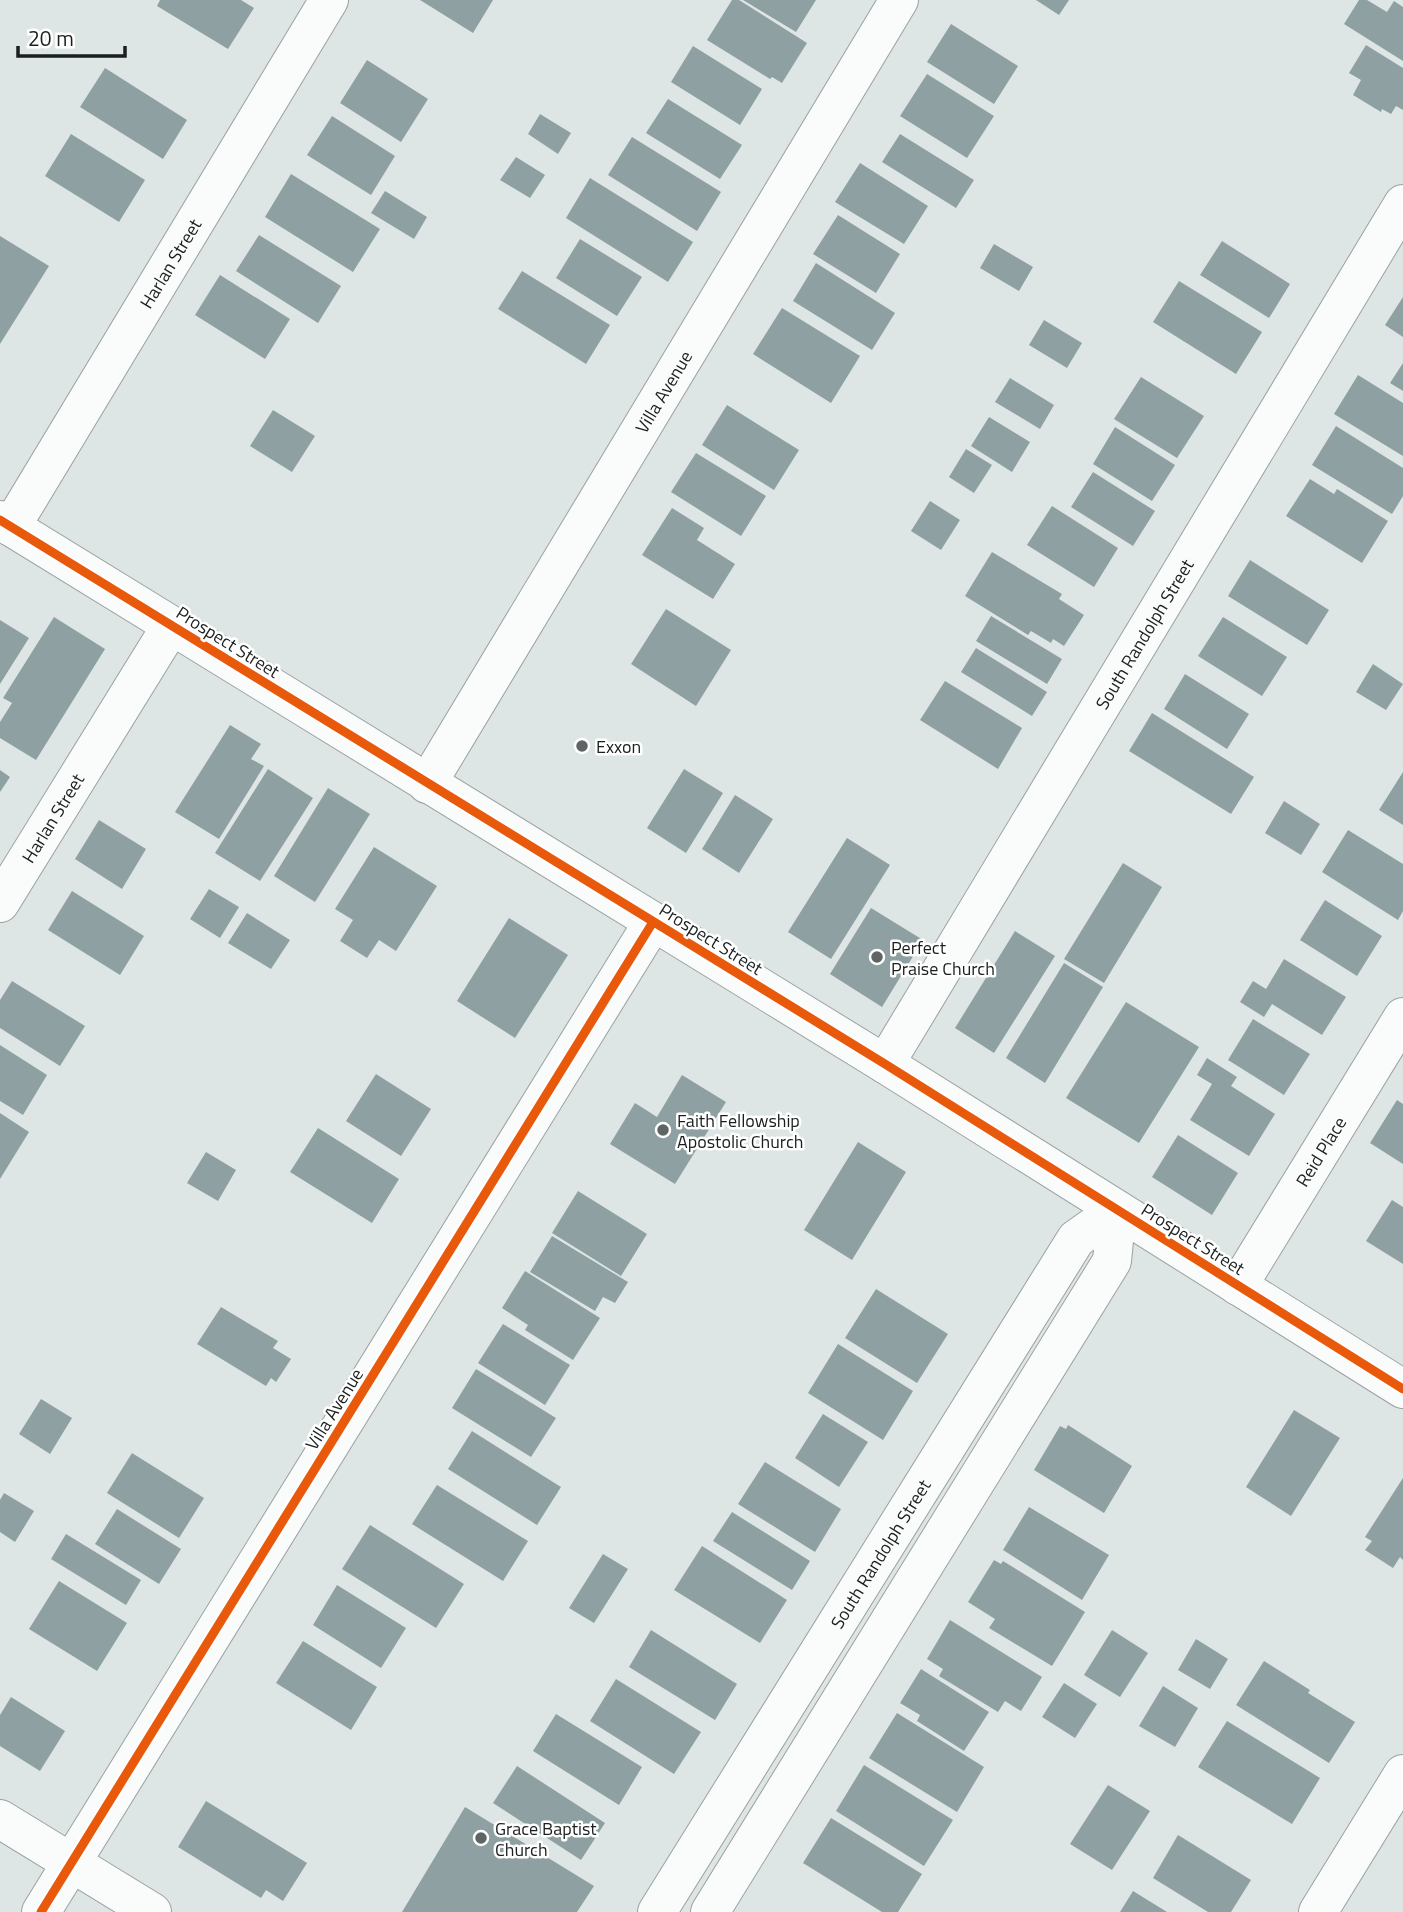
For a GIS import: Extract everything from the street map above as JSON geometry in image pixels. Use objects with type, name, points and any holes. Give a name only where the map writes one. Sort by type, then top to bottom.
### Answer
[{"type":"street","name":"Harlan Street","points":[[5,524],[329,0]]},
{"type":"street","name":"Villa Avenue","points":[[427,783],[899,0]]},
{"type":"street","name":"South Randolph Street","points":[[885,1064],[1403,204]]},
{"type":"street","name":"Prospect Street","points":[[5,524],[885,1064],[1403,1390]]},
{"type":"street","name":"Harlan Street","points":[[0,903],[171,626]]},
{"type":"street","name":"Villa Avenue","points":[[41,1912],[653,922]]},
{"type":"street","name":"Reid Place","points":[[1238,1286],[1403,1017]]},
{"type":"street","name":"South Randolph Street","points":[[657,1912],[1076,1239],[1117,1210]]},
{"type":"street","points":[[710,1912],[1112,1261],[1117,1210]]},
{"type":"street","points":[[1318,1912],[1403,1774]]},
{"type":"street","points":[[0,1819],[152,1912]]},
{"type":"building","points":[[160,0],[241,0],[254,8],[228,49],[157,6]]},
{"type":"building","points":[[420,0],[493,0],[473,33]]},
{"type":"building","points":[[732,0],[739,0],[807,43],[782,83],[772,77],[770,79],[707,40]]},
{"type":"building","points":[[743,0],[816,0],[796,32]]},
{"type":"building","points":[[1036,0],[1069,0],[1059,15]]},
{"type":"building","points":[[1359,0],[1367,0],[1387,12],[1394,1],[1403,7],[1403,61],[1344,24]]},
{"type":"building","points":[[951,24],[1018,66],[994,104],[927,62]]},
{"type":"building","points":[[1366,45],[1403,68],[1403,110],[1396,106],[1391,114],[1382,109],[1381,112],[1353,95],[1361,80],[1349,73]]},
{"type":"building","points":[[693,46],[762,89],[740,125],[671,82]]},
{"type":"building","points":[[367,60],[428,99],[401,142],[340,103]]},
{"type":"building","points":[[105,68],[187,120],[163,159],[80,107]]},
{"type":"building","points":[[927,74],[994,116],[967,158],[900,116]]},
{"type":"building","points":[[668,99],[742,145],[720,179],[646,133]]},
{"type":"building","points":[[540,114],[571,133],[558,154],[528,134]]},
{"type":"building","points":[[332,116],[395,156],[371,195],[307,155]]},
{"type":"building","points":[[71,134],[145,180],[119,222],[45,176]]},
{"type":"building","points":[[900,134],[974,180],[956,208],[882,162]]},
{"type":"building","points":[[632,137],[721,192],[697,231],[608,175]]},
{"type":"building","points":[[516,157],[545,175],[530,198],[500,180]]},
{"type":"building","points":[[860,163],[928,206],[904,244],[835,202]]},
{"type":"building","points":[[291,174],[380,229],[353,272],[265,217]]},
{"type":"building","points":[[590,178],[693,242],[668,282],[566,218]]},
{"type":"building","points":[[385,191],[427,217],[414,239],[371,213]]},
{"type":"building","points":[[838,215],[900,254],[876,293],[813,254]]},
{"type":"building","points":[[259,235],[341,286],[318,323],[236,271]]},
{"type":"building","points":[[0,236],[49,266],[0,344]]},
{"type":"building","points":[[580,239],[642,277],[617,316],[556,278]]},
{"type":"building","points":[[1222,241],[1290,284],[1269,318],[1200,275]]},
{"type":"building","points":[[994,244],[1033,267],[1019,291],[980,268]]},
{"type":"building","points":[[816,263],[895,313],[872,350],[793,301]]},
{"type":"building","points":[[522,271],[610,325],[586,364],[498,309]]},
{"type":"building","points":[[220,275],[290,319],[265,359],[195,315]]},
{"type":"building","points":[[1179,281],[1262,332],[1236,374],[1153,322]]},
{"type":"building","points":[[1403,297],[1403,337],[1385,325]]},
{"type":"building","points":[[782,308],[860,356],[831,403],[753,354]]},
{"type":"building","points":[[1044,320],[1082,343],[1067,368],[1029,345]]},
{"type":"building","points":[[1403,363],[1403,391],[1390,383]]},
{"type":"building","points":[[1358,375],[1403,403],[1403,456],[1334,414]]},
{"type":"building","points":[[1141,377],[1204,416],[1177,458],[1114,419]]},
{"type":"building","points":[[1010,378],[1054,405],[1040,429],[995,402]]},
{"type":"building","points":[[727,405],[799,450],[774,490],[702,445]]},
{"type":"building","points":[[273,410],[315,436],[292,472],[250,446]]},
{"type":"building","points":[[989,417],[1030,442],[1012,472],[971,446]]},
{"type":"building","points":[[1336,426],[1403,468],[1403,496],[1392,514],[1312,465]]},
{"type":"building","points":[[1115,427],[1175,465],[1152,501],[1093,464]]},
{"type":"building","points":[[966,449],[992,465],[974,493],[949,477]]},
{"type":"building","points":[[696,453],[766,496],[741,536],[671,492]]},
{"type":"building","points":[[1093,472],[1155,511],[1133,546],[1071,507]]},
{"type":"building","points":[[1310,479],[1334,494],[1337,489],[1388,521],[1362,563],[1286,516]]},
{"type":"building","points":[[930,501],[960,520],[941,550],[911,531]]},
{"type":"building","points":[[1052,506],[1118,548],[1094,587],[1027,545]]},
{"type":"building","points":[[672,508],[704,528],[697,540],[735,564],[713,599],[642,555]]},
{"type":"building","points":[[992,552],[1062,594],[1059,599],[1084,615],[1064,646],[1053,639],[1051,643],[1031,631],[1028,635],[965,596]]},
{"type":"building","points":[[1250,560],[1329,610],[1307,645],[1228,596]]},
{"type":"building","points":[[666,609],[731,650],[696,706],[631,664]]},
{"type":"building","points":[[991,616],[1062,659],[1047,684],[976,641]]},
{"type":"building","points":[[54,617],[105,649],[36,760],[0,738],[0,722],[12,703],[3,698]]},
{"type":"building","points":[[1223,617],[1287,657],[1262,696],[1198,656]]},
{"type":"building","points":[[0,620],[29,638],[0,684]]},
{"type":"building","points":[[976,648],[1047,692],[1032,716],[961,672]]},
{"type":"building","points":[[1373,664],[1403,684],[1386,710],[1356,692]]},
{"type":"building","points":[[1185,674],[1249,714],[1227,749],[1164,709]]},
{"type":"building","points":[[945,681],[1022,728],[998,769],[920,720]]},
{"type":"building","points":[[1152,713],[1254,777],[1231,814],[1129,751]]},
{"type":"building","points":[[230,725],[261,744],[251,759],[264,766],[219,839],[175,812]]},
{"type":"building","points":[[268,769],[313,798],[260,881],[215,853]]},
{"type":"building","points":[[684,769],[723,793],[686,853],[647,828]]},
{"type":"building","points":[[0,770],[10,777],[0,792]]},
{"type":"building","points":[[1403,772],[1403,825],[1379,810]]},
{"type":"building","points":[[328,788],[370,814],[315,902],[274,876]]},
{"type":"building","points":[[735,795],[773,819],[739,873],[702,849]]},
{"type":"building","points":[[1284,801],[1320,824],[1301,855],[1265,833]]},
{"type":"building","points":[[99,820],[146,849],[122,889],[75,859]]},
{"type":"building","points":[[1348,830],[1403,864],[1403,911],[1398,920],[1322,872]]},
{"type":"building","points":[[847,838],[890,865],[831,959],[788,932]]},
{"type":"building","points":[[374,847],[437,886],[396,951],[379,940],[367,958],[340,941],[353,920],[335,909]]},
{"type":"building","points":[[1123,863],[1162,887],[1104,983],[1064,959]]},
{"type":"building","points":[[209,889],[239,907],[220,938],[190,919]]},
{"type":"building","points":[[72,891],[144,936],[120,975],[48,930]]},
{"type":"building","points":[[1325,900],[1382,936],[1357,976],[1300,940]]},
{"type":"building","name":"Perfect Praise Church","points":[[871,908],[923,940],[882,1007],[830,974]]},
{"type":"building","points":[[247,913],[290,940],[271,969],[228,943]]},
{"type":"building","points":[[509,918],[568,955],[515,1038],[457,1001]]},
{"type":"building","points":[[1015,931],[1055,956],[994,1053],[955,1028]]},
{"type":"building","points":[[1284,959],[1346,997],[1322,1035],[1272,1004],[1264,1017],[1240,1002],[1253,981],[1266,989]]},
{"type":"building","points":[[1064,963],[1103,987],[1045,1083],[1006,1058]]},
{"type":"building","points":[[12,981],[85,1026],[60,1066],[0,1028],[0,1000]]},
{"type":"building","points":[[1126,1002],[1199,1047],[1139,1143],[1066,1098]]},
{"type":"building","points":[[1253,1019],[1310,1054],[1284,1095],[1228,1060]]},
{"type":"building","points":[[0,1045],[47,1075],[23,1115],[0,1101]]},
{"type":"building","points":[[1207,1058],[1237,1077],[1231,1086],[1275,1114],[1249,1156],[1190,1120],[1212,1084],[1197,1075]]},
{"type":"building","points":[[376,1074],[431,1109],[401,1156],[346,1121]]},
{"type":"building","name":"Faith Fellowship Apostolic Church","points":[[682,1075],[726,1102],[675,1184],[610,1144],[635,1103],[657,1117]]},
{"type":"building","points":[[1397,1100],[1403,1104],[1403,1164],[1370,1143]]},
{"type":"building","points":[[0,1113],[29,1132],[0,1179]]},
{"type":"building","points":[[318,1128],[399,1179],[372,1223],[290,1172]]},
{"type":"building","points":[[1178,1135],[1238,1173],[1212,1215],[1152,1177]]},
{"type":"building","points":[[858,1142],[906,1172],[852,1260],[804,1230]]},
{"type":"building","points":[[206,1152],[236,1170],[218,1201],[187,1183]]},
{"type":"building","points":[[578,1191],[647,1234],[621,1276],[552,1233]]},
{"type":"building","points":[[1392,1200],[1403,1207],[1403,1264],[1366,1241]]},
{"type":"building","points":[[552,1236],[628,1282],[615,1303],[603,1297],[595,1311],[530,1272]]},
{"type":"building","points":[[525,1271],[600,1318],[573,1360],[525,1330],[528,1325],[502,1308]]},
{"type":"building","points":[[876,1289],[948,1334],[917,1383],[845,1338]]},
{"type":"building","points":[[221,1307],[278,1341],[273,1348],[291,1359],[276,1382],[271,1378],[266,1386],[197,1344]]},
{"type":"building","points":[[503,1324],[570,1365],[545,1405],[478,1363]]},
{"type":"building","points":[[838,1344],[913,1391],[883,1440],[808,1393]]},
{"type":"building","points":[[476,1369],[556,1418],[531,1457],[452,1408]]},
{"type":"building","points":[[41,1399],[72,1418],[50,1454],[19,1434]]},
{"type":"building","points":[[1294,1410],[1340,1438],[1291,1516],[1246,1487]]},
{"type":"building","points":[[823,1414],[868,1442],[839,1487],[795,1458]]},
{"type":"building","points":[[1068,1425],[1132,1466],[1104,1513],[1034,1470],[1060,1426],[1066,1429]]},
{"type":"building","points":[[472,1431],[561,1487],[537,1525],[448,1469]]},
{"type":"building","points":[[132,1453],[204,1498],[179,1538],[107,1493]]},
{"type":"building","points":[[765,1462],[841,1509],[815,1552],[738,1504]]},
{"type":"building","points":[[1403,1478],[1403,1560],[1400,1557],[1393,1568],[1365,1550],[1372,1541],[1365,1537]]},
{"type":"building","points":[[437,1485],[528,1541],[503,1581],[412,1524]]},
{"type":"building","points":[[4,1493],[34,1511],[15,1542],[0,1532],[0,1500]]},
{"type":"building","points":[[1029,1507],[1109,1555],[1082,1600],[1003,1550]]},
{"type":"building","points":[[117,1509],[181,1549],[159,1584],[95,1544]]},
{"type":"building","points":[[732,1512],[810,1561],[792,1590],[713,1541]]},
{"type":"building","points":[[370,1525],[464,1584],[436,1628],[342,1569]]},
{"type":"building","points":[[66,1534],[141,1580],[126,1605],[51,1559]]},
{"type":"building","points":[[702,1546],[787,1600],[760,1643],[674,1590]]},
{"type":"building","points":[[603,1554],[628,1569],[594,1623],[569,1608]]},
{"type":"building","points":[[994,1560],[1001,1564],[1003,1561],[1085,1612],[1052,1666],[989,1628],[995,1619],[968,1602]]},
{"type":"building","points":[[59,1581],[127,1623],[97,1671],[29,1629]]},
{"type":"building","points":[[337,1585],[406,1628],[381,1668],[313,1625]]},
{"type":"building","points":[[950,1620],[1042,1677],[1021,1711],[1005,1701],[998,1712],[939,1676],[943,1669],[927,1659]]},
{"type":"building","points":[[651,1630],[737,1684],[715,1720],[629,1667]]},
{"type":"building","points":[[1112,1630],[1148,1653],[1120,1697],[1084,1675]]},
{"type":"building","points":[[1196,1639],[1228,1659],[1210,1689],[1178,1670]]},
{"type":"building","points":[[303,1641],[377,1687],[351,1730],[276,1683]]},
{"type":"building","points":[[1264,1661],[1355,1722],[1329,1763],[1236,1705]]},
{"type":"building","points":[[921,1669],[989,1712],[964,1751],[917,1721],[920,1715],[900,1703]]},
{"type":"building","points":[[616,1679],[701,1732],[674,1774],[590,1721]]},
{"type":"building","points":[[1064,1683],[1097,1704],[1075,1738],[1042,1717]]},
{"type":"building","points":[[1163,1686],[1198,1708],[1175,1747],[1139,1726]]},
{"type":"building","points":[[11,1697],[65,1731],[40,1771],[0,1746],[0,1715]]},
{"type":"building","points":[[897,1713],[984,1767],[957,1812],[869,1758]]},
{"type":"building","points":[[556,1714],[642,1767],[619,1805],[533,1751]]},
{"type":"building","points":[[1227,1721],[1320,1778],[1292,1824],[1198,1767]]},
{"type":"building","points":[[864,1765],[953,1820],[924,1866],[836,1811]]},
{"type":"building","points":[[517,1766],[605,1823],[581,1860],[493,1803]]},
{"type":"building","points":[[1108,1785],[1150,1811],[1112,1870],[1070,1844]]},
{"type":"building","points":[[206,1801],[307,1863],[283,1901],[266,1890],[261,1898],[178,1847]]},
{"type":"building","name":"Grace Baptist Church","points":[[465,1807],[594,1886],[577,1912],[402,1912]]},
{"type":"building","points":[[831,1818],[922,1874],[898,1912],[882,1912],[803,1863]]},
{"type":"building","points":[[1178,1835],[1251,1880],[1231,1912],[1208,1912],[1153,1878]]},
{"type":"building","points":[[1133,1891],[1167,1912],[1120,1912]]},
{"type":"cycle path","points":[[0,520],[885,1064],[1403,1389]]},
{"type":"cycle path","points":[[41,1912],[653,922]]},
{"type":"place","name":"Exxon","points":[[582,746]]},
{"type":"place","name":"Perfect Praise Church","points":[[877,957]]},
{"type":"place","name":"Faith Fellowship Apostolic Church","points":[[663,1130]]},
{"type":"place","name":"Grace Baptist Church","points":[[481,1838]]}]
